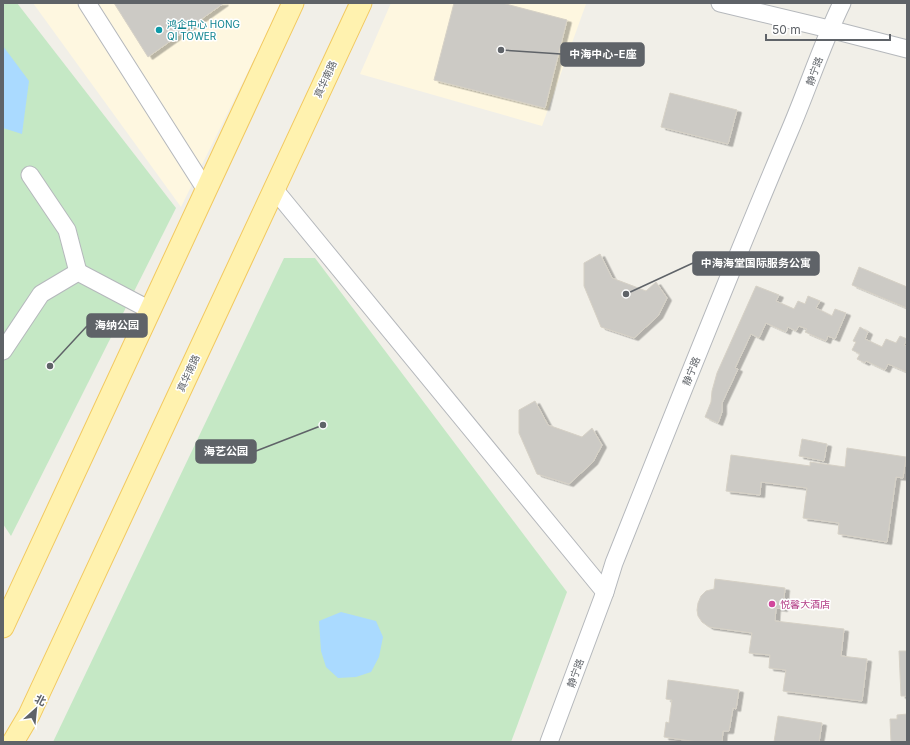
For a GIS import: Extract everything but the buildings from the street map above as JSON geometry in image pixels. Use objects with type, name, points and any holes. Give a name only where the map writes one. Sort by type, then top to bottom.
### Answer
[{"type":"main road","points":[[3,627],[293,3]]},
{"type":"main road","name":"真华南路","points":[[13,742],[32,708],[361,3]]},
{"type":"street","points":[[87,3],[206,190]]},
{"type":"street","points":[[720,3],[907,49]]},
{"type":"street","name":"静宁路","points":[[549,742],[605,592],[614,563],[738,252],[802,103],[829,29],[842,3]]},
{"type":"street","points":[[30,175],[67,230],[78,272],[150,310]]},
{"type":"street","points":[[274,189],[605,592]]},
{"type":"street","points":[[3,352],[41,294],[78,272]]},
{"type":"shaded area","points":[[33,3],[282,3],[181,207]]},
{"type":"shaded area","points":[[391,3],[586,4],[542,126],[360,74]]},
{"type":"green space","points":[[3,3],[17,3],[176,208],[11,536],[3,524]]},
{"type":"green space","points":[[284,258],[315,258],[567,592],[511,742],[53,742]]},
{"type":"water","points":[[3,46],[29,81],[22,134],[3,128]]},
{"type":"water","points":[[341,612],[376,621],[383,637],[379,657],[371,672],[356,677],[338,678],[326,667],[321,651],[319,621]]},
{"type":"place","name":"鸿企中心 HONG QI TOWER","points":[[159,30]]},
{"type":"place","name":"中海中心-E座","points":[[501,50]]},
{"type":"place","name":"中海海堂国际服务公寓","points":[[626,294]]},
{"type":"place","name":"海纳公园","points":[[50,366]]},
{"type":"place","name":"海艺公园","points":[[323,425]]},
{"type":"place","name":"悦馨大酒店","points":[[772,604]]}]
